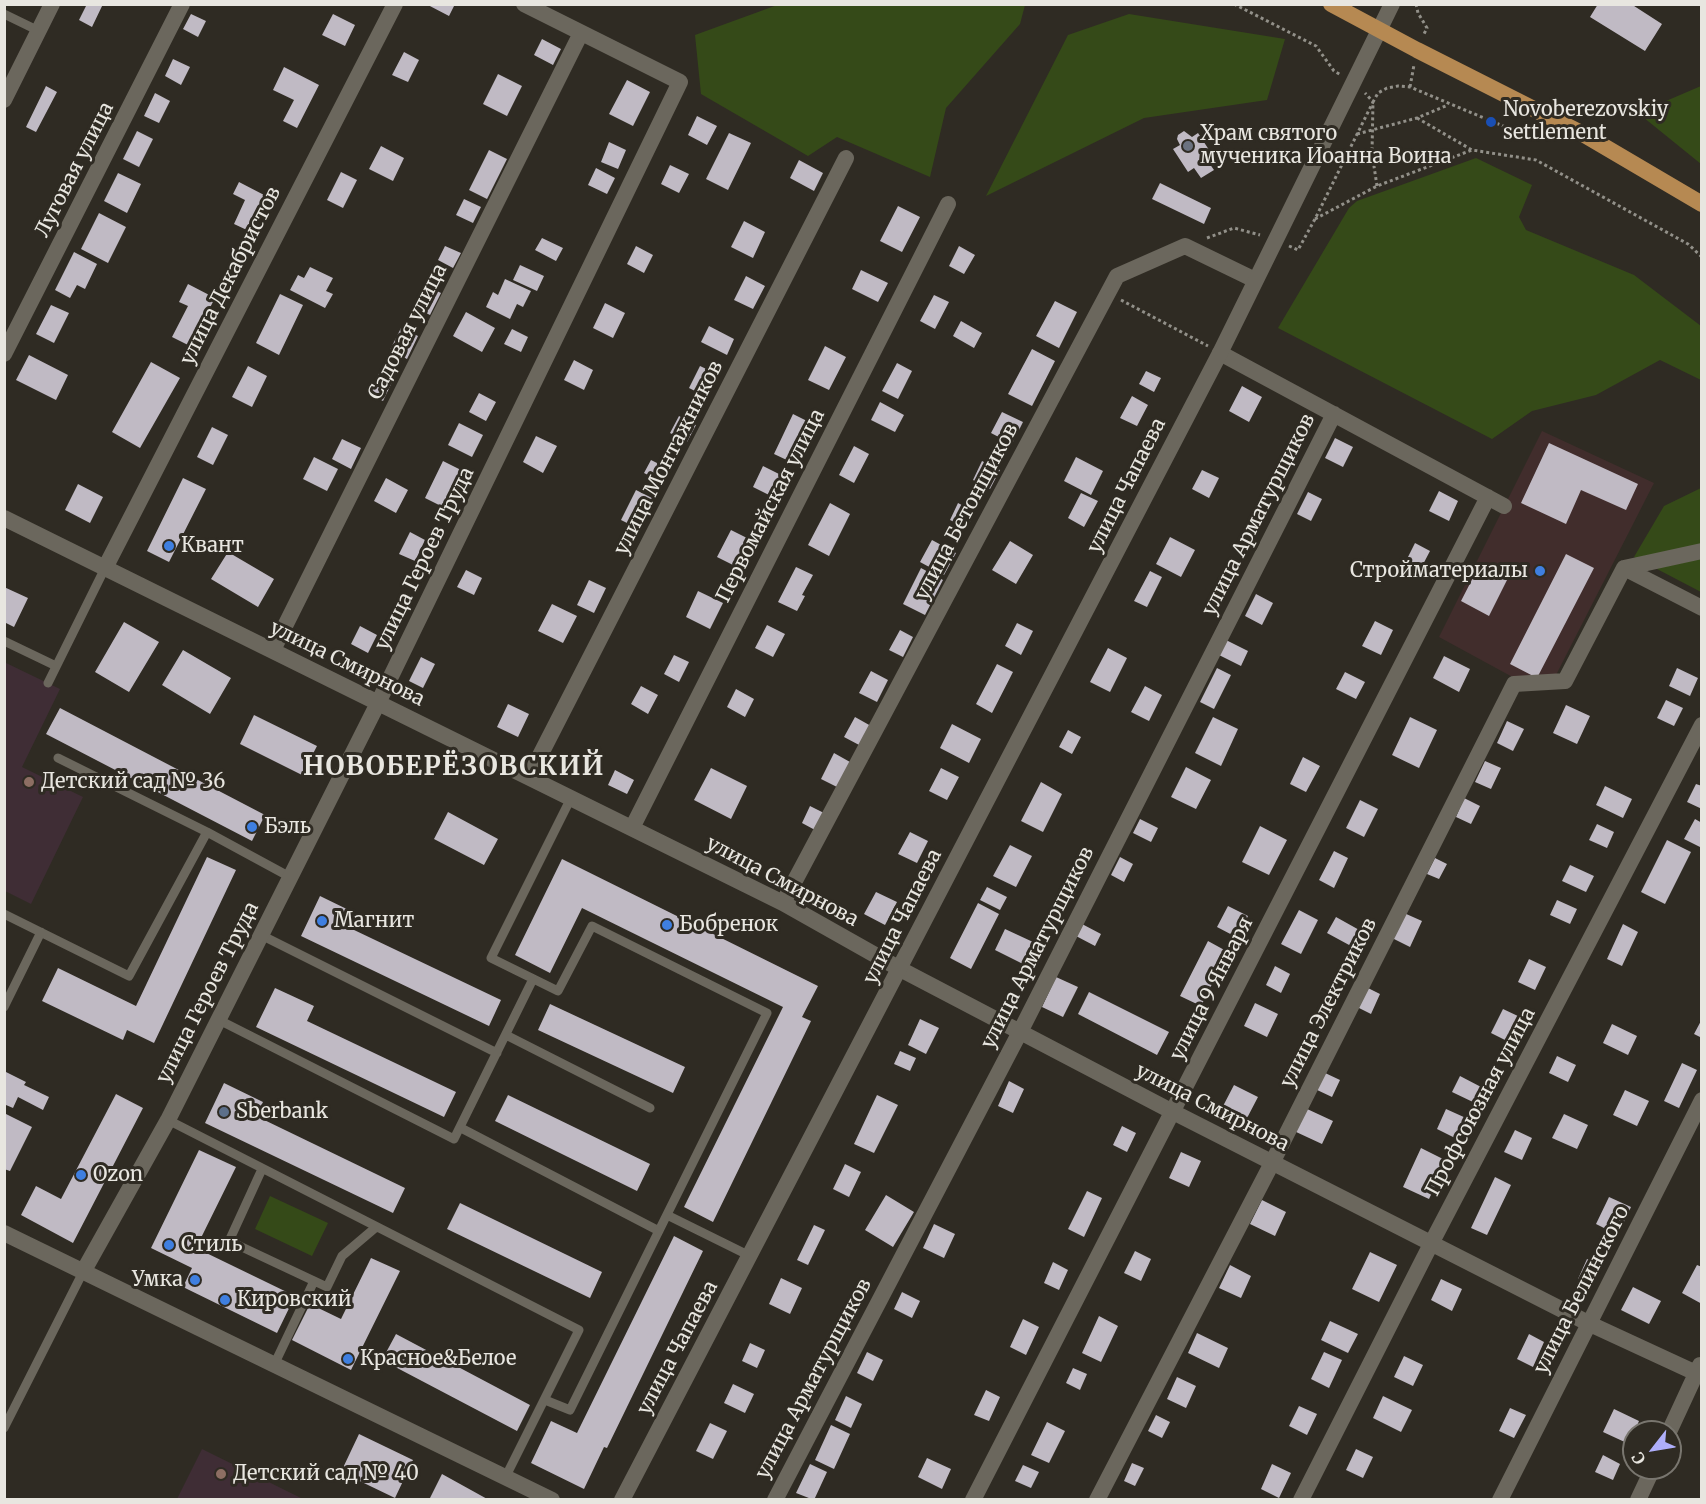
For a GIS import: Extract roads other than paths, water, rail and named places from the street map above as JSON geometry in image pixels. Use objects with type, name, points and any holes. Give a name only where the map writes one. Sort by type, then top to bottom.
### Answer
[{"type":"main road","points":[[1331,4],[1583,134],[1701,204]]},
{"type":"street","points":[[4,100],[52,4]]},
{"type":"street","name":"Луговая улица","points":[[4,354],[182,4]]},
{"type":"street","name":"улица Декабристов","points":[[105,568],[394,4]]},
{"type":"street","points":[[524,4],[581,33]]},
{"type":"street","name":"улица Чапаева","points":[[622,1500],[1220,353],[1392,4]]},
{"type":"street","name":"улица Героев Труда","points":[[83,1272],[168,1120],[219,1020],[378,703],[680,82],[581,33]]},
{"type":"street","name":"Садовая улица","points":[[273,651],[581,33]]},
{"type":"street","name":"улица Монтажников","points":[[529,777],[846,158]]},
{"type":"street","name":"Первомайская улица","points":[[632,828],[948,204]]},
{"type":"street","name":"улица Бетонщиков","points":[[783,903],[1118,276],[1185,246],[1255,280]]},
{"type":"street","points":[[1220,353],[1504,506]]},
{"type":"street","name":"улица Арматурщиков","points":[[775,1500],[1020,1032],[1334,414]]},
{"type":"street","name":"улица 9 Января","points":[[973,1500],[1488,497]]},
{"type":"street","name":"улица Смирнова","points":[[4,518],[783,903],[900,969],[1173,1112],[1590,1324],[1699,1368]]},
{"type":"street","points":[[1624,568],[1701,551]]},
{"type":"street","points":[[1624,568],[1701,608]]},
{"type":"street","name":"улица Электриков","points":[[1097,1500],[1272,1163],[1514,684],[1565,681],[1624,568]]},
{"type":"street","name":"Профсоюзная улица","points":[[1301,1500],[1432,1242],[1701,725]]},
{"type":"street","name":"улица Белинского","points":[[1500,1500],[1701,1100]]},
{"type":"street","points":[[4,1233],[552,1500]]},
{"type":"street","points":[[1675,1420],[1699,1368]]},
{"type":"street","points":[[1638,1500],[1647,1480]]},
{"type":"lane","points":[[4,14],[39,32]]},
{"type":"lane","points":[[48,683],[105,568]]},
{"type":"lane","points":[[4,641],[56,666]]},
{"type":"lane","points":[[58,758],[207,832],[290,877]]},
{"type":"lane","points":[[545,1400],[570,1410],[767,1013],[592,926],[558,991],[491,958],[571,798]]},
{"type":"lane","points":[[4,914],[129,976],[207,832]]},
{"type":"lane","points":[[4,1007],[41,932]]},
{"type":"lane","points":[[261,935],[497,1053]]},
{"type":"lane","points":[[219,1020],[454,1139],[533,979]]},
{"type":"lane","points":[[506,1035],[650,1108]]},
{"type":"lane","points":[[168,1120],[375,1228],[579,1330],[505,1478]]},
{"type":"lane","points":[[461,1128],[659,1231]]},
{"type":"lane","points":[[262,1169],[229,1241],[327,1287],[342,1256],[375,1228]]},
{"type":"lane","points":[[667,1215],[750,1256]]},
{"type":"lane","points":[[4,1428],[83,1272]]},
{"type":"lane","points":[[274,1365],[314,1281]]},
{"type":"place","name":"Novoberezovskiy settlement","points":[[1491,122]]},
{"type":"place","name":"Храм святого мученика Иоанна Воина","points":[[1188,146]]},
{"type":"place","name":"Квант","points":[[169,546]]},
{"type":"place","name":"Стройматериалы","points":[[1540,571]]},
{"type":"place","name":"Детский сад № 36","points":[[29,782]]},
{"type":"place","name":"Бэль","points":[[252,827]]},
{"type":"place","name":"Магнит","points":[[322,921]]},
{"type":"place","name":"Бобренок","points":[[667,925]]},
{"type":"place","name":"Sberbank","points":[[224,1112]]},
{"type":"place","name":"Ozon","points":[[81,1175]]},
{"type":"place","name":"Стиль","points":[[169,1245]]},
{"type":"place","name":"Умка","points":[[195,1280]]},
{"type":"place","name":"Кировский","points":[[225,1300]]},
{"type":"place","name":"Красное&Белое","points":[[348,1359]]},
{"type":"place","name":"Детский сад № 40","points":[[221,1474]]},
{"type":"district","name":"НОВОБЕРЁЗОВСКИЙ","points":[[454,768]]}]
